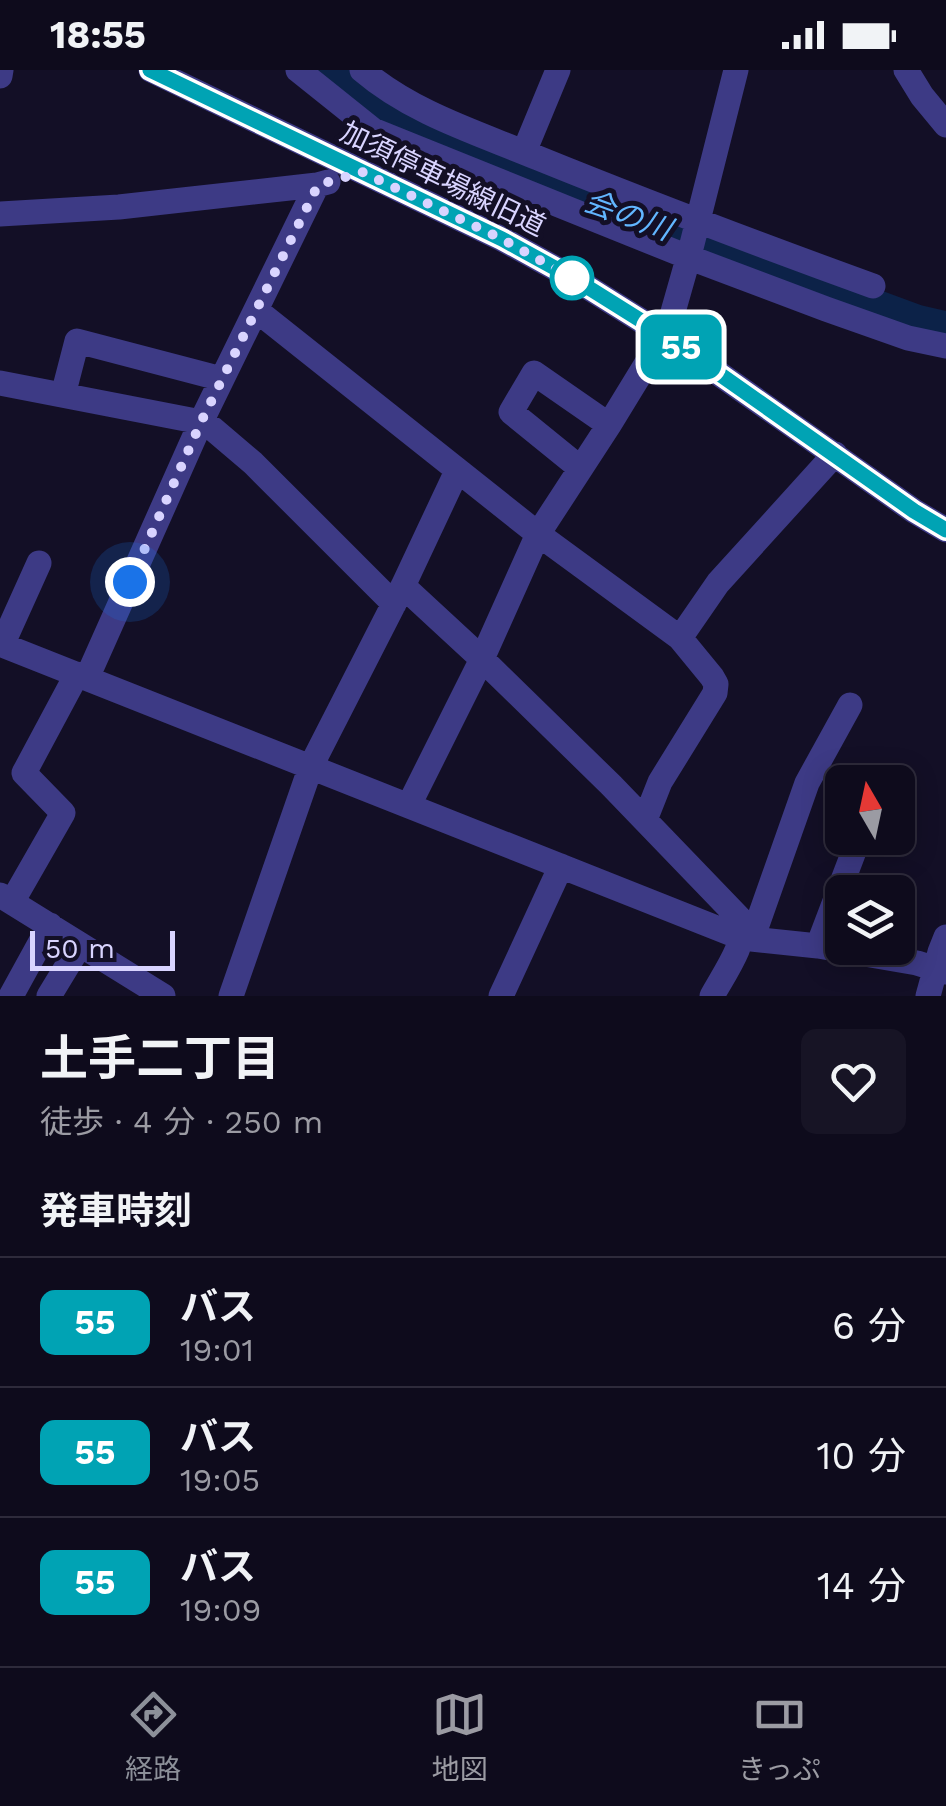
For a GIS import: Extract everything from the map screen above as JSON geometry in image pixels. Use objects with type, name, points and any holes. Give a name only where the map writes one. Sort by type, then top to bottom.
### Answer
[{"type":"street","name":"加須停車場線旧道","points":[[150,70],[502,239],[573,278],[664,335],[946,530]]},
{"type":"street","points":[[298,70],[373,130],[908,338],[946,346]]},
{"type":"street","points":[[362,70],[430,114],[697,224],[872,286]]},
{"type":"street","points":[[524,152],[558,70]]},
{"type":"street","points":[[409,805],[482,659],[538,534],[610,425],[672,318],[736,70]]},
{"type":"street","points":[[906,70],[946,125]]},
{"type":"street","points":[[0,214],[119,207],[318,185],[362,172]]},
{"type":"street","points":[[163,996],[6,899],[62,812],[24,774],[82,676],[318,185]]},
{"type":"street","points":[[256,310],[538,534],[680,638],[712,676],[716,692],[660,782],[645,820]]},
{"type":"street","points":[[63,396],[77,341],[222,379]]},
{"type":"street","points":[[580,468],[511,412],[534,373],[610,425]]},
{"type":"street","points":[[0,384],[201,422],[213,429],[398,595],[482,659],[732,909],[747,938]]},
{"type":"street","points":[[680,638],[718,583],[836,454]]},
{"type":"street","points":[[231,996],[311,766],[457,471]]},
{"type":"street","points":[[38,563],[1,645],[747,938],[818,946],[941,970]]},
{"type":"street","points":[[712,996],[747,938],[808,783],[850,705]]},
{"type":"street","points":[[818,946],[853,855]]},
{"type":"street","points":[[502,996],[561,866]]},
{"type":"street","points":[[11,996],[50,924]]},
{"type":"street","points":[[928,996],[941,970],[940,952],[946,937]]},
{"type":"street","points":[[49,996],[80,945]]},
{"type":"waterway","name":"会の川","points":[[327,70],[386,118],[601,206],[916,322],[946,329]]},
{"type":"bus line","name":"55","points":[[150,70],[502,239],[573,278],[664,335],[946,530]]},
{"type":"route","points":[[130,582],[201,422],[318,185],[362,172],[502,239],[572,278]]}]
